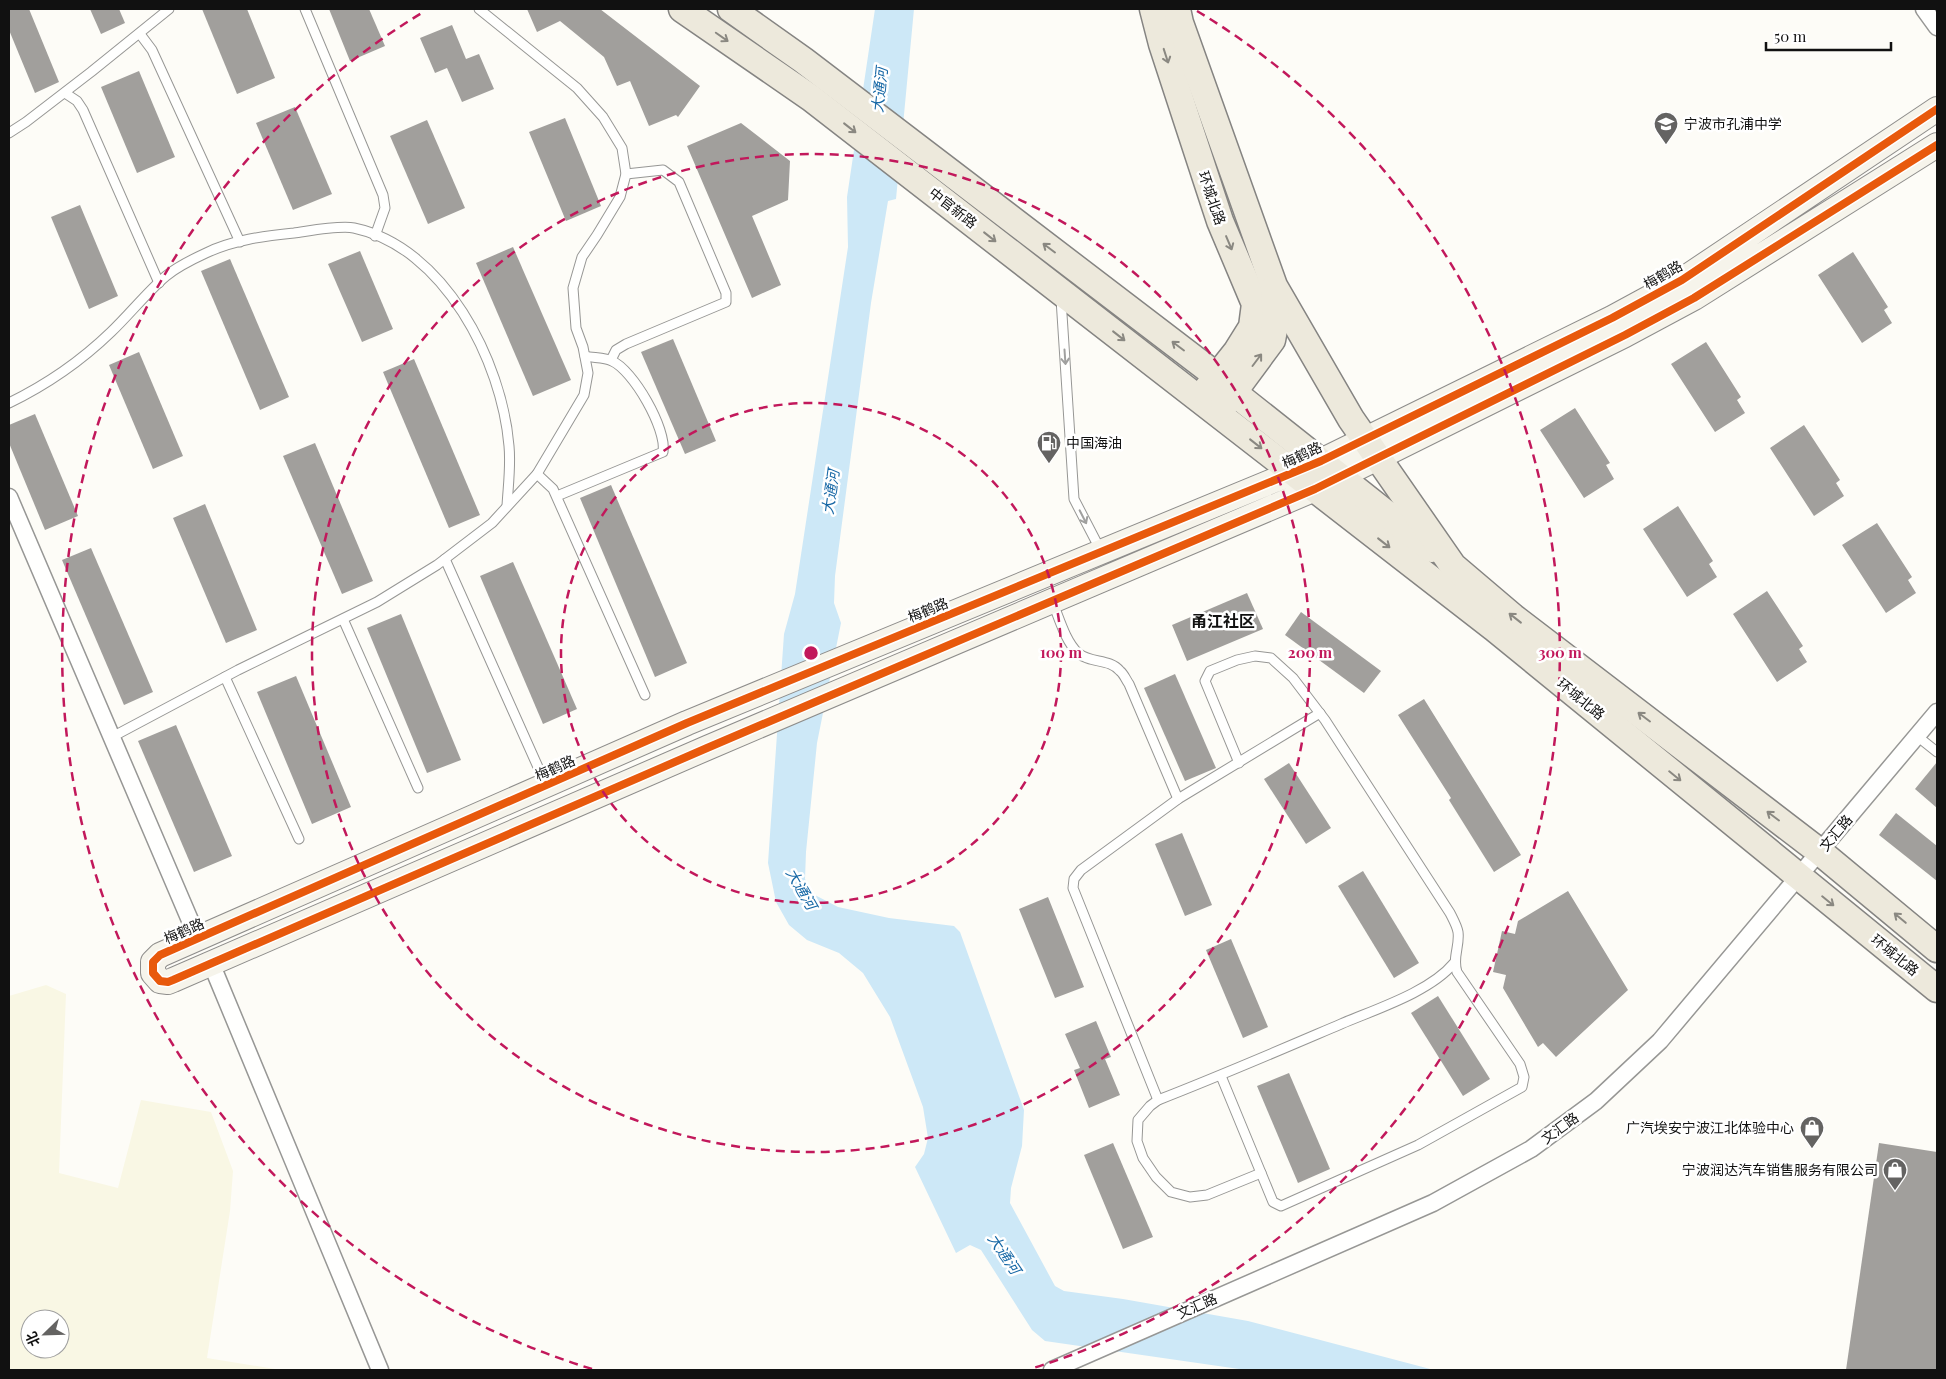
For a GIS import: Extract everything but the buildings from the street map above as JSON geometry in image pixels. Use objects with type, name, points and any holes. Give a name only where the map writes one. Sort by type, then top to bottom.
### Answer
[{"type":"main road","name":"中官新路","points":[[682,9],[811,98],[1209,406]]},
{"type":"main road","name":"中官新路","points":[[731,9],[803,60],[1225,384]]},
{"type":"main road","name":"环城北路","points":[[1153,9],[1162,44],[1220,221],[1255,304],[1252,327],[1237,351],[1225,384]]},
{"type":"main road","name":"环城北路","points":[[1177,9],[1180,23],[1274,286],[1351,419],[1453,566]]},
{"type":"main road","name":"环城北路","points":[[1274,286],[1276,319],[1272,340],[1225,384],[1209,406],[1494,628],[1937,989]]},
{"type":"main road","name":"环城北路","points":[[1225,384],[1453,566],[1513,617],[1820,852],[1937,949]]},
{"type":"street","points":[[1924,9],[1937,27]]},
{"type":"street","name":"梅鹤路","points":[[1330,469],[1315,489],[833,694],[168,982],[160,981],[153,973],[153,962],[160,956],[761,693],[1294,473],[1330,469],[1682,280],[1937,109]]},
{"type":"street","name":"梅鹤路","points":[[1371,448],[1625,335],[1694,298],[1937,145]]},
{"type":"street","points":[[9,497],[198,939]]},
{"type":"street","name":"文汇路","points":[[1052,1370],[1433,1203],[1531,1149],[1596,1101],[1660,1042],[1937,712]]},
{"type":"street","points":[[211,963],[380,1370]]},
{"type":"lane","points":[[9,132],[26,122],[64,93],[169,9]]},
{"type":"lane","points":[[304,9],[383,195],[385,208],[375,236]]},
{"type":"lane","points":[[112,737],[225,677],[377,602],[445,559],[492,523],[537,474],[584,395],[588,373],[584,347],[576,328],[573,288],[582,257],[620,197],[626,174],[622,148],[602,117],[577,88],[479,9]]},
{"type":"lane","points":[[140,34],[152,50],[240,242]]},
{"type":"lane","points":[[64,93],[77,102],[83,110],[159,283]]},
{"type":"lane","points":[[611,360],[616,350],[626,344],[726,302],[726,293],[678,182],[663,170],[626,174]]},
{"type":"lane","points":[[9,403],[36,390],[70,367],[110,333],[167,275],[206,253],[256,237],[353,228],[390,240],[418,260],[453,296],[484,351],[502,402],[509,446],[507,506]]},
{"type":"lane","points":[[1061,291],[1074,499],[1102,552]]},
{"type":"lane","points":[[556,496],[663,452],[664,444],[648,403],[627,372],[611,360],[585,356]]},
{"type":"lane","points":[[537,474],[553,488],[645,695]]},
{"type":"lane","points":[[445,559],[546,786]]},
{"type":"lane","points":[[1052,601],[1070,643],[1079,654],[1092,661],[1109,662],[1120,671],[1128,684],[1178,799]]},
{"type":"lane","points":[[343,619],[418,788]]},
{"type":"lane","points":[[1239,763],[1205,680],[1210,671],[1237,660],[1255,656],[1271,658],[1293,678],[1320,713],[1450,913],[1458,932],[1454,963],[1445,974],[1432,983],[1391,1003],[1221,1076],[1158,1100],[1138,1120],[1137,1141],[1144,1158],[1156,1177],[1171,1192],[1190,1197],[1208,1195],[1261,1173]]},
{"type":"lane","points":[[225,677],[298,840]]},
{"type":"lane","points":[[1158,1100],[1073,888],[1074,879],[1081,870],[1178,799],[1320,713]]},
{"type":"lane","points":[[1917,736],[1937,752]]},
{"type":"lane","points":[[1221,1076],[1273,1202],[1281,1206],[1418,1145],[1522,1087],[1524,1077],[1520,1064],[1457,972],[1454,963]]},
{"type":"shaded area","points":[[46,985],[66,994],[59,1173],[118,1188],[141,1100],[211,1112],[233,1171],[230,1211],[207,1358],[281,1370],[9,1370],[9,996]]},
{"type":"water","name":"大通河","points":[[875,9],[914,9],[896,199],[888,201],[871,303],[835,576],[834,603],[841,623],[817,743],[805,879],[813,894],[838,907],[889,918],[954,926],[960,932],[1024,1110],[1022,1146],[1011,1188],[1010,1203],[1055,1286],[1064,1291],[1123,1299],[1248,1321],[1434,1370],[1246,1370],[1045,1341],[1032,1330],[981,1250],[970,1245],[956,1253],[915,1167],[924,1154],[928,1138],[923,1107],[890,1017],[863,973],[839,953],[807,940],[789,925],[776,902],[768,863],[784,634],[795,594],[848,247],[847,197]]},
{"type":"cycle path","points":[[1937,109],[1682,280],[1612,318],[1321,461],[687,723],[160,955],[153,962],[153,973],[160,981],[168,982],[173,980],[707,748],[1315,489],[1625,335],[1694,298],[1937,145]]},
{"type":"place","name":"宁波市孔浦中学","points":[[1666,145]]},
{"type":"place","name":"中国海油","points":[[1049,464]]},
{"type":"place","name":"广汽埃安宁波江北体验中心","points":[[1812,1149]]},
{"type":"place","name":"宁波润达汽车销售服务有限公司","points":[[1895,1191]]},
{"type":"district","name":"甬江社区","points":[[1223,621]]}]
